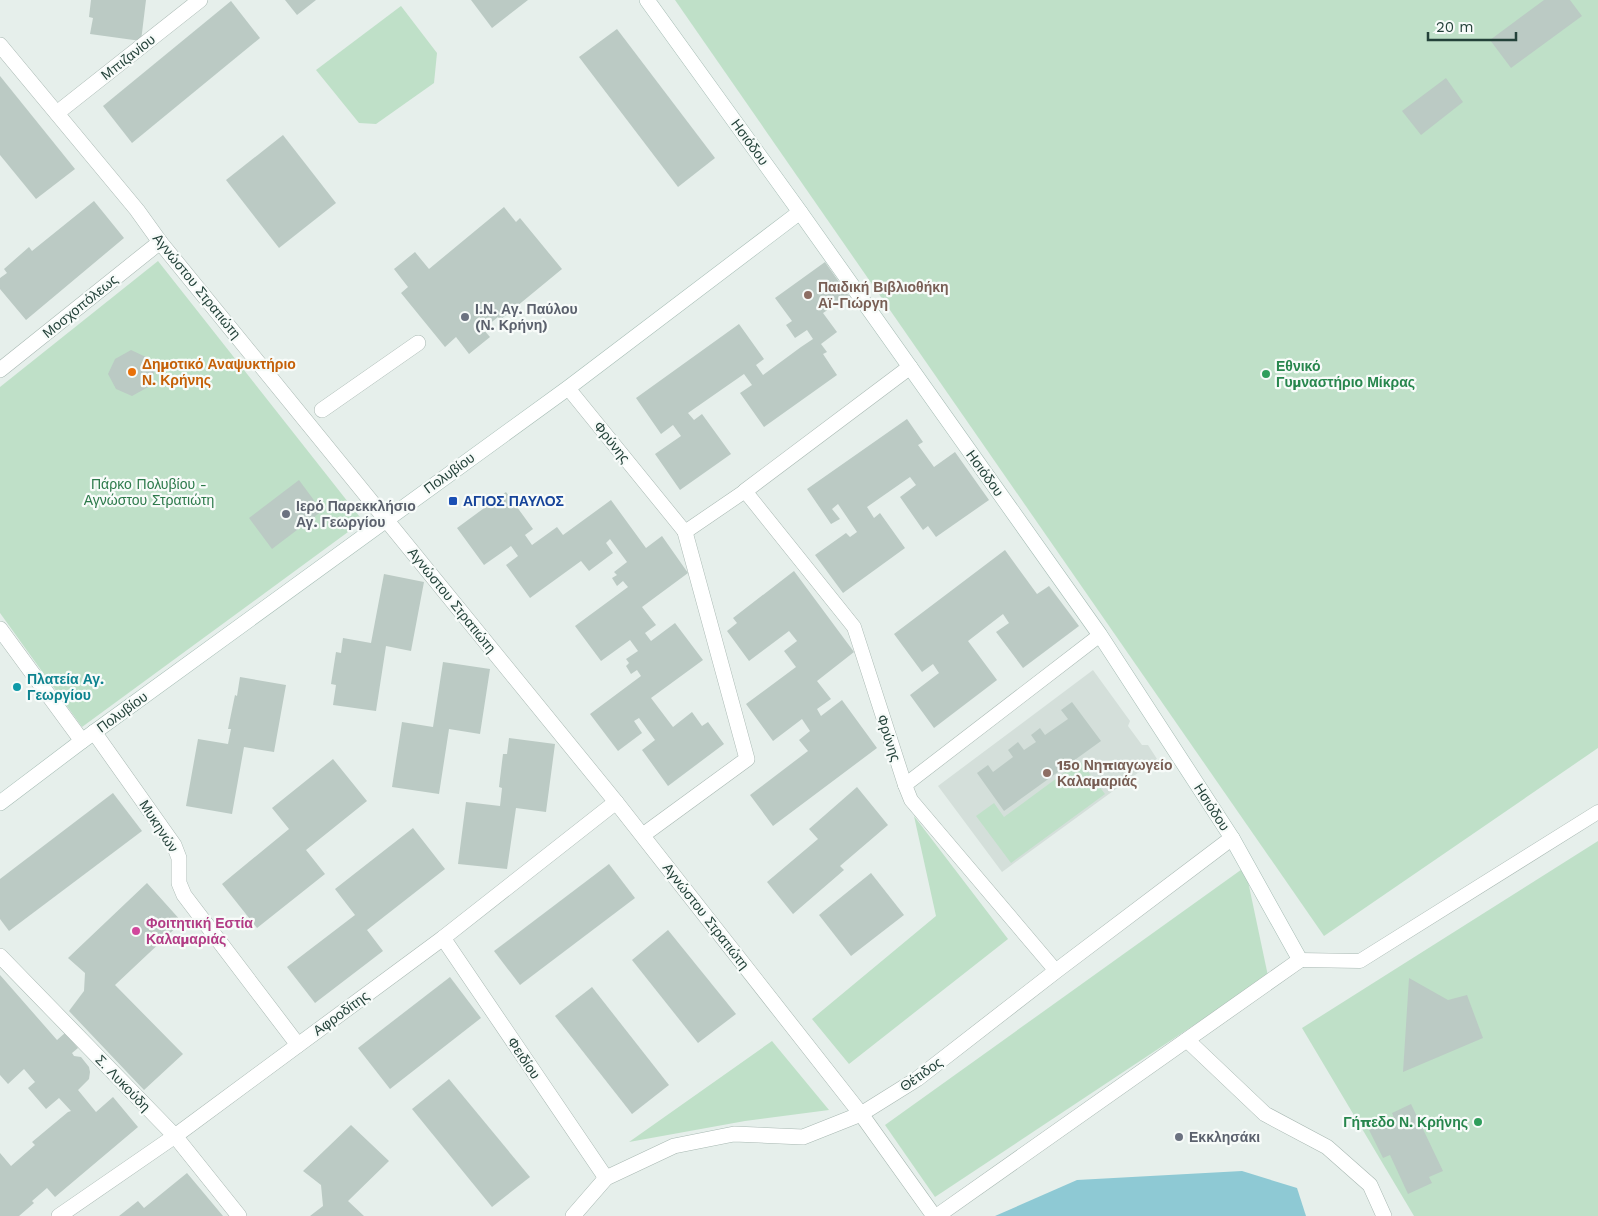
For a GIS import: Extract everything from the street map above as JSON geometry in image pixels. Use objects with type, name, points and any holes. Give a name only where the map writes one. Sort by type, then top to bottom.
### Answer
[{"type":"street","name":"Μπιζανίου","points":[[57,114],[200,0]]},
{"type":"street","name":"Ησιόδου","points":[[647,0],[1100,634],[1232,838],[1300,960]]},
{"type":"street","name":"Αγνώστου Στρατιώτη","points":[[0,44],[137,210],[160,242],[643,835],[861,1114],[936,1216]]},
{"type":"street","name":"Πολυβίου","points":[[0,803],[88,736],[568,388],[800,212]]},
{"type":"street","name":"Μοσχοπόλεως","points":[[0,370],[160,242]]},
{"type":"street","points":[[322,410],[418,343]]},
{"type":"street","points":[[745,491],[910,368]]},
{"type":"street","points":[[643,835],[747,759],[685,532]]},
{"type":"street","name":"Μυκηνών","points":[[0,629],[174,845],[179,858],[179,883],[184,895],[298,1045]]},
{"type":"street","name":"Αφροδίτης","points":[[59,1216],[175,1136],[443,938],[616,802]]},
{"type":"street","name":"Θέτιδος","points":[[573,1216],[606,1178],[674,1146],[734,1134],[803,1137],[861,1114],[917,1079],[1232,838]]},
{"type":"street","name":"Φειδίου","points":[[443,938],[606,1178]]},
{"type":"street","name":"Σ. Λυκούδη","points":[[0,956],[175,1136],[239,1216]]},
{"type":"street","points":[[936,1216],[1300,960]]},
{"type":"street","points":[[1187,1040],[1265,1114],[1326,1147],[1370,1184],[1384,1216]]},
{"type":"lane","name":"Φρύνης","points":[[568,388],[685,532]]},
{"type":"lane","name":"Φρύνης","points":[[745,491],[854,627],[905,785],[912,800],[1056,971]]},
{"type":"lane","points":[[685,532],[745,491]]},
{"type":"lane","points":[[905,785],[1100,634]]},
{"type":"lane","points":[[1300,960],[1360,961],[1598,812]]},
{"type":"shaded area","name":"15ο Νηπιαγωγείο Καλαμαριάς","points":[[1093,670],[1130,721],[1128,726],[1142,745],[1148,745],[1157,759],[1002,872],[938,786]]},
{"type":"green space","name":"Εθνικό Γυμναστήριο Μίκρας","points":[[675,0],[1598,0],[1598,748],[1324,936]]},
{"type":"green space","points":[[401,6],[437,53],[434,83],[376,124],[359,123],[316,70]]},
{"type":"green space","name":"Πάρκο Πολυβίου - Αγνώστου Στρατιώτη","points":[[158,261],[363,521],[82,727],[0,613],[0,387]]},
{"type":"green space","points":[[1080,761],[1105,794],[1011,863],[976,816],[994,803],[1004,817]]},
{"type":"green space","points":[[914,816],[1008,939],[849,1064],[812,1019],[936,916]]},
{"type":"green space","name":"Γήπεδο Ν. Κρήνης","points":[[1598,841],[1598,1216],[1414,1216],[1302,1028]]},
{"type":"green space","points":[[1245,867],[1268,976],[935,1197],[885,1125]]},
{"type":"green space","points":[[772,1041],[829,1110],[745,1121],[629,1142]]},
{"type":"water","points":[[1242,1171],[1297,1188],[1306,1216],[995,1216],[1077,1180]]},
{"type":"building","points":[[91,0],[146,0],[141,41],[90,34],[93,18],[89,17]]},
{"type":"building","points":[[285,0],[316,0],[297,15]]},
{"type":"building","points":[[471,0],[528,0],[492,28]]},
{"type":"building","points":[[1544,0],[1570,0],[1582,16],[1511,68],[1490,40]]},
{"type":"building","points":[[231,1],[260,38],[132,143],[103,106]]},
{"type":"building","points":[[617,29],[715,158],[678,187],[579,57]]},
{"type":"building","points":[[0,76],[75,169],[36,199],[0,155]]},
{"type":"building","points":[[1446,78],[1463,102],[1421,135],[1402,111]]},
{"type":"building","points":[[283,135],[336,203],[279,248],[226,180]]},
{"type":"building","points":[[94,201],[124,238],[26,320],[0,289],[0,278],[7,273],[4,269],[29,247],[32,251]]},
{"type":"building","points":[[504,207],[516,222],[520,218],[562,269],[500,320],[498,317],[483,329],[490,337],[469,354],[456,337],[445,347],[401,293],[408,287],[394,269],[415,252],[429,269]]},
{"type":"building","points":[[825,262],[849,296],[823,313],[837,332],[821,344],[827,352],[823,354],[837,375],[764,427],[740,393],[752,385],[744,374],[688,413],[694,420],[702,414],[731,454],[680,490],[655,454],[681,436],[673,425],[661,434],[636,398],[739,324],[764,359],[756,365],[763,375],[813,339],[807,330],[795,338],[786,325],[792,321],[775,298]]},
{"type":"building","name":"Δημοτικό Αναψυκτήριο Ν. Κρήνης","points":[[131,350],[146,357],[155,369],[150,386],[132,396],[116,389],[108,374],[115,359]]},
{"type":"building","points":[[907,419],[923,442],[918,445],[934,467],[955,452],[989,500],[936,537],[928,526],[923,530],[900,497],[916,485],[910,477],[867,507],[874,518],[880,513],[905,548],[843,593],[815,555],[846,533],[850,537],[857,532],[838,504],[832,509],[840,519],[831,524],[807,489]]},
{"type":"building","name":"Ιερό Παρεκκλήσιο Αγ. Γεωργίου","points":[[299,480],[322,511],[272,549],[249,518]]},
{"type":"building","points":[[506,492],[533,529],[525,535],[532,545],[557,527],[563,535],[611,500],[646,548],[662,536],[688,573],[642,607],[656,625],[645,633],[651,641],[675,623],[703,660],[651,698],[673,727],[692,712],[702,726],[708,722],[724,744],[668,786],[642,750],[655,740],[639,718],[634,721],[642,733],[618,751],[590,714],[641,676],[637,670],[631,674],[626,666],[629,663],[626,659],[638,651],[630,640],[601,661],[575,626],[628,587],[623,581],[617,586],[612,578],[617,575],[614,572],[627,562],[610,539],[606,543],[613,553],[589,571],[581,561],[530,598],[506,565],[518,556],[511,546],[484,565],[457,528]]},
{"type":"building","points":[[1005,550],[1037,594],[1049,586],[1079,626],[1023,668],[996,632],[1009,623],[1003,614],[968,641],[997,680],[934,728],[910,695],[939,673],[933,664],[922,672],[894,634]]},
{"type":"building","points":[[794,571],[854,652],[817,681],[831,699],[817,709],[821,716],[842,700],[877,748],[773,826],[750,795],[808,751],[799,740],[810,731],[802,719],[773,741],[746,704],[796,667],[784,651],[797,641],[789,631],[749,661],[727,631],[737,623],[733,618]]},
{"type":"building","points":[[384,574],[424,582],[411,651],[386,646],[376,711],[333,705],[336,685],[331,684],[336,652],[341,653],[343,638],[371,643]]},
{"type":"building","points":[[443,662],[490,669],[480,734],[449,729],[439,794],[392,787],[402,722],[433,727]]},
{"type":"building","points":[[240,677],[286,685],[274,752],[244,747],[232,814],[186,806],[198,739],[228,744],[231,729],[228,729]]},
{"type":"building","points":[[1072,702],[1101,741],[1004,811],[977,773],[988,765],[993,772],[1013,757],[1008,750],[1018,742],[1024,750],[1036,742],[1031,735],[1040,728],[1045,735],[1068,719],[1061,710]]},
{"type":"building","points":[[509,738],[555,744],[546,812],[516,808],[507,869],[458,864],[466,802],[500,806],[502,788],[499,787],[503,754],[507,754]]},
{"type":"building","points":[[333,759],[367,801],[306,850],[325,874],[257,928],[222,884],[289,829],[272,808]]},
{"type":"building","points":[[857,787],[888,825],[840,866],[844,870],[793,914],[767,882],[818,839],[809,829]]},
{"type":"building","points":[[113,793],[142,831],[9,931],[0,919],[0,879]]},
{"type":"building","points":[[413,828],[445,869],[367,930],[383,951],[315,1003],[287,967],[355,915],[335,889]]},
{"type":"building","points":[[609,864],[635,898],[520,985],[494,951]]},
{"type":"building","points":[[871,873],[904,915],[851,956],[819,915]]},
{"type":"building","points":[[147,883],[182,922],[115,985],[183,1054],[144,1090],[69,1011],[84,991],[85,973],[68,958]]},
{"type":"building","points":[[668,930],[736,1014],[698,1043],[632,960]]},
{"type":"building","points":[[0,975],[57,1040],[65,1033],[78,1048],[72,1053],[74,1056],[81,1057],[89,1067],[90,1072],[89,1079],[78,1090],[96,1112],[113,1097],[138,1127],[55,1197],[47,1188],[19,1216],[0,1216],[0,1153],[11,1166],[35,1145],[32,1142],[71,1111],[59,1098],[46,1109],[28,1088],[35,1082],[24,1069],[8,1084],[0,1075]]},
{"type":"building","points":[[450,977],[481,1018],[390,1089],[358,1048]]},
{"type":"building","points":[[1409,978],[1448,1000],[1467,995],[1483,1038],[1403,1072]]},
{"type":"building","points":[[592,987],[669,1085],[632,1114],[555,1016]]},
{"type":"building","points":[[449,1079],[530,1177],[492,1207],[412,1109]]},
{"type":"building","points":[[1411,1104],[1443,1171],[1429,1177],[1432,1183],[1408,1194],[1390,1155],[1383,1158],[1369,1130],[1394,1118],[1392,1113]]},
{"type":"building","points":[[351,1125],[389,1161],[348,1201],[364,1216],[310,1216],[323,1206],[321,1185],[303,1171]]},
{"type":"building","points":[[187,1173],[223,1216],[119,1216],[138,1201],[144,1208]]},
{"type":"place","name":"Παιδική Βιβλιοθήκη Αϊ-Γιώργη","points":[[808,295]]},
{"type":"place","name":"Ι.Ν. Αγ. Παύλου (Ν. Κρήνη)","points":[[465,317]]},
{"type":"place","name":"Δημοτικό Αναψυκτήριο Ν. Κρήνης","points":[[132,372]]},
{"type":"place","name":"Εθνικό Γυμναστήριο Μίκρας","points":[[1266,374]]},
{"type":"place","name":"ΑΓΙΟΣ ΠΑΥΛΟΣ","points":[[453,501]]},
{"type":"place","name":"Ιερό Παρεκκλήσιο Αγ. Γεωργίου","points":[[286,514]]},
{"type":"place","name":"Πλατεία Αγ. Γεωργίου","points":[[17,687]]},
{"type":"place","name":"15ο Νηπιαγωγείο Καλαμαριάς","points":[[1047,773]]},
{"type":"place","name":"Φοιτητική Εστία Καλαμαριάς","points":[[136,931]]},
{"type":"place","name":"Γήπεδο Ν. Κρήνης","points":[[1478,1122]]},
{"type":"place","name":"Εκκλησάκι","points":[[1179,1137]]}]
